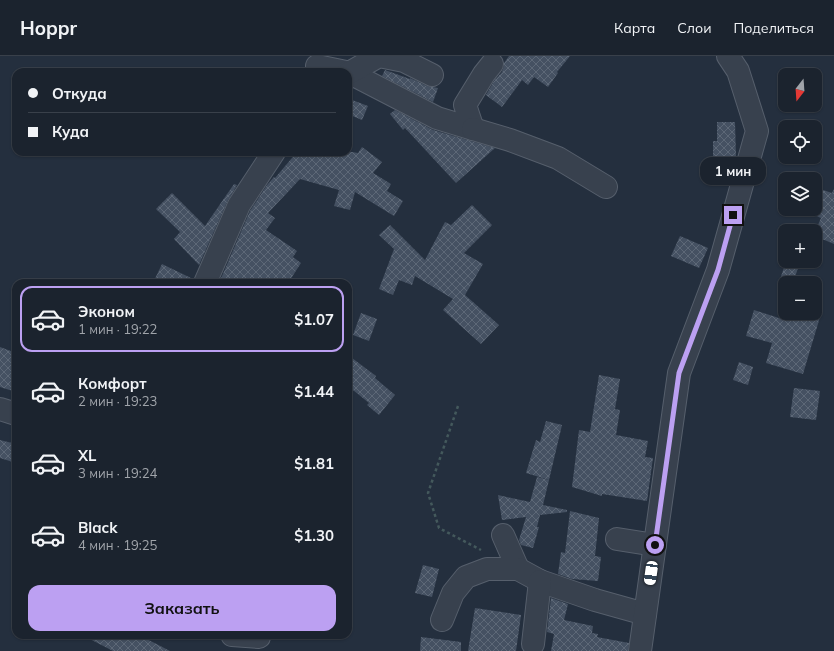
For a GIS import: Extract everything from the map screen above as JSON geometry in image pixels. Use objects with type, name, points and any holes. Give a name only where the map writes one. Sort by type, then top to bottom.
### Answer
[{"type":"street","points":[[352,70],[379,56],[404,61],[432,75]]},
{"type":"street","points":[[640,651],[679,373],[718,270],[757,131],[738,71],[728,56]]},
{"type":"street","points":[[473,130],[465,105],[492,64]]},
{"type":"street","points":[[317,65],[330,68]]},
{"type":"street","points":[[352,74],[437,118],[510,140],[558,158],[606,187]]},
{"type":"street","points":[[207,279],[239,205],[271,156]]},
{"type":"street","points":[[0,409],[12,413]]},
{"type":"street","points":[[503,535],[510,569]]},
{"type":"street","points":[[617,539],[655,545]]},
{"type":"street","points":[[442,620],[453,593],[466,577],[487,569],[510,569],[595,600],[645,614]]},
{"type":"street","points":[[533,644],[540,581]]},
{"type":"path","points":[[458,406],[428,493],[439,528],[484,552],[510,569]]},
{"type":"building","points":[[509,56],[570,56],[557,72],[558,73],[548,87],[534,77],[528,85],[522,80],[502,107],[486,95],[494,81],[502,72],[504,63]]},
{"type":"building","points":[[385,70],[410,78],[427,86],[438,88],[433,102],[382,76]]},
{"type":"building","points":[[352,100],[368,106],[362,120],[352,116]]},
{"type":"building","points":[[395,110],[433,130],[495,148],[456,183],[405,128],[403,130],[390,114]]},
{"type":"building","points":[[717,122],[735,122],[736,157],[713,157],[713,141],[717,141]]},
{"type":"building","points":[[362,147],[382,162],[373,173],[391,184],[387,191],[403,201],[394,216],[355,192],[350,210],[334,206],[339,190],[300,179],[268,213],[275,218],[266,230],[297,251],[293,257],[301,263],[291,279],[221,279],[250,211],[267,185],[294,156],[352,156],[352,152],[358,153]]},
{"type":"building","points":[[234,184],[237,185],[228,200],[199,265],[174,239],[180,232],[156,209],[172,193],[205,226]]},
{"type":"building","points":[[834,189],[834,244],[822,239],[822,224],[818,224],[821,218],[816,216],[822,216],[823,190],[832,193]]},
{"type":"building","points":[[472,205],[492,225],[464,253],[483,264],[465,295],[499,325],[481,344],[443,310],[453,299],[415,276],[412,285],[399,280],[393,295],[379,289],[394,249],[379,235],[390,225],[425,260],[445,222],[451,225]]},
{"type":"building","points":[[680,236],[708,248],[699,268],[671,256]]},
{"type":"building","points":[[162,264],[193,279],[155,279]]},
{"type":"building","points":[[784,268],[798,268],[795,276],[781,276]]},
{"type":"building","points":[[754,310],[778,318],[778,320],[819,320],[803,374],[766,363],[772,343],[746,336]]},
{"type":"building","points":[[361,313],[377,319],[369,341],[353,335]]},
{"type":"building","points":[[0,347],[12,352],[12,391],[0,387]]},
{"type":"building","points":[[352,358],[376,376],[375,378],[395,395],[379,415],[367,405],[369,403],[352,389]]},
{"type":"building","points":[[739,362],[753,367],[748,385],[733,380]]},
{"type":"building","points":[[599,375],[620,379],[615,409],[620,410],[616,435],[648,441],[645,457],[653,458],[647,501],[602,494],[602,496],[572,487],[579,430],[590,432]]},
{"type":"building","points":[[794,388],[820,391],[816,420],[790,417]]},
{"type":"building","points":[[546,421],[562,425],[549,480],[526,473],[536,440],[540,442]]},
{"type":"building","points":[[0,440],[12,443],[12,462],[0,458]]},
{"type":"building","points":[[537,477],[549,480],[543,505],[567,510],[567,512],[540,515],[537,527],[539,527],[533,548],[521,545],[519,540],[526,517],[502,520],[498,495],[530,502]]},
{"type":"building","points":[[570,511],[599,518],[595,556],[601,557],[598,581],[572,579],[558,574],[561,552],[565,553]]},
{"type":"building","points":[[423,565],[439,569],[432,597],[415,593]]},
{"type":"building","points":[[551,598],[568,604],[564,620],[593,626],[592,633],[598,634],[597,637],[629,643],[628,651],[551,651],[554,634],[547,632]]},
{"type":"building","points":[[475,608],[521,615],[516,651],[468,651]]},
{"type":"building","points":[[421,637],[461,642],[461,651],[420,651]]},
{"type":"building","points":[[90,639],[147,639],[170,651],[113,651]]},
{"type":"route","points":[[655,545],[679,373],[718,270],[733,215]]}]
